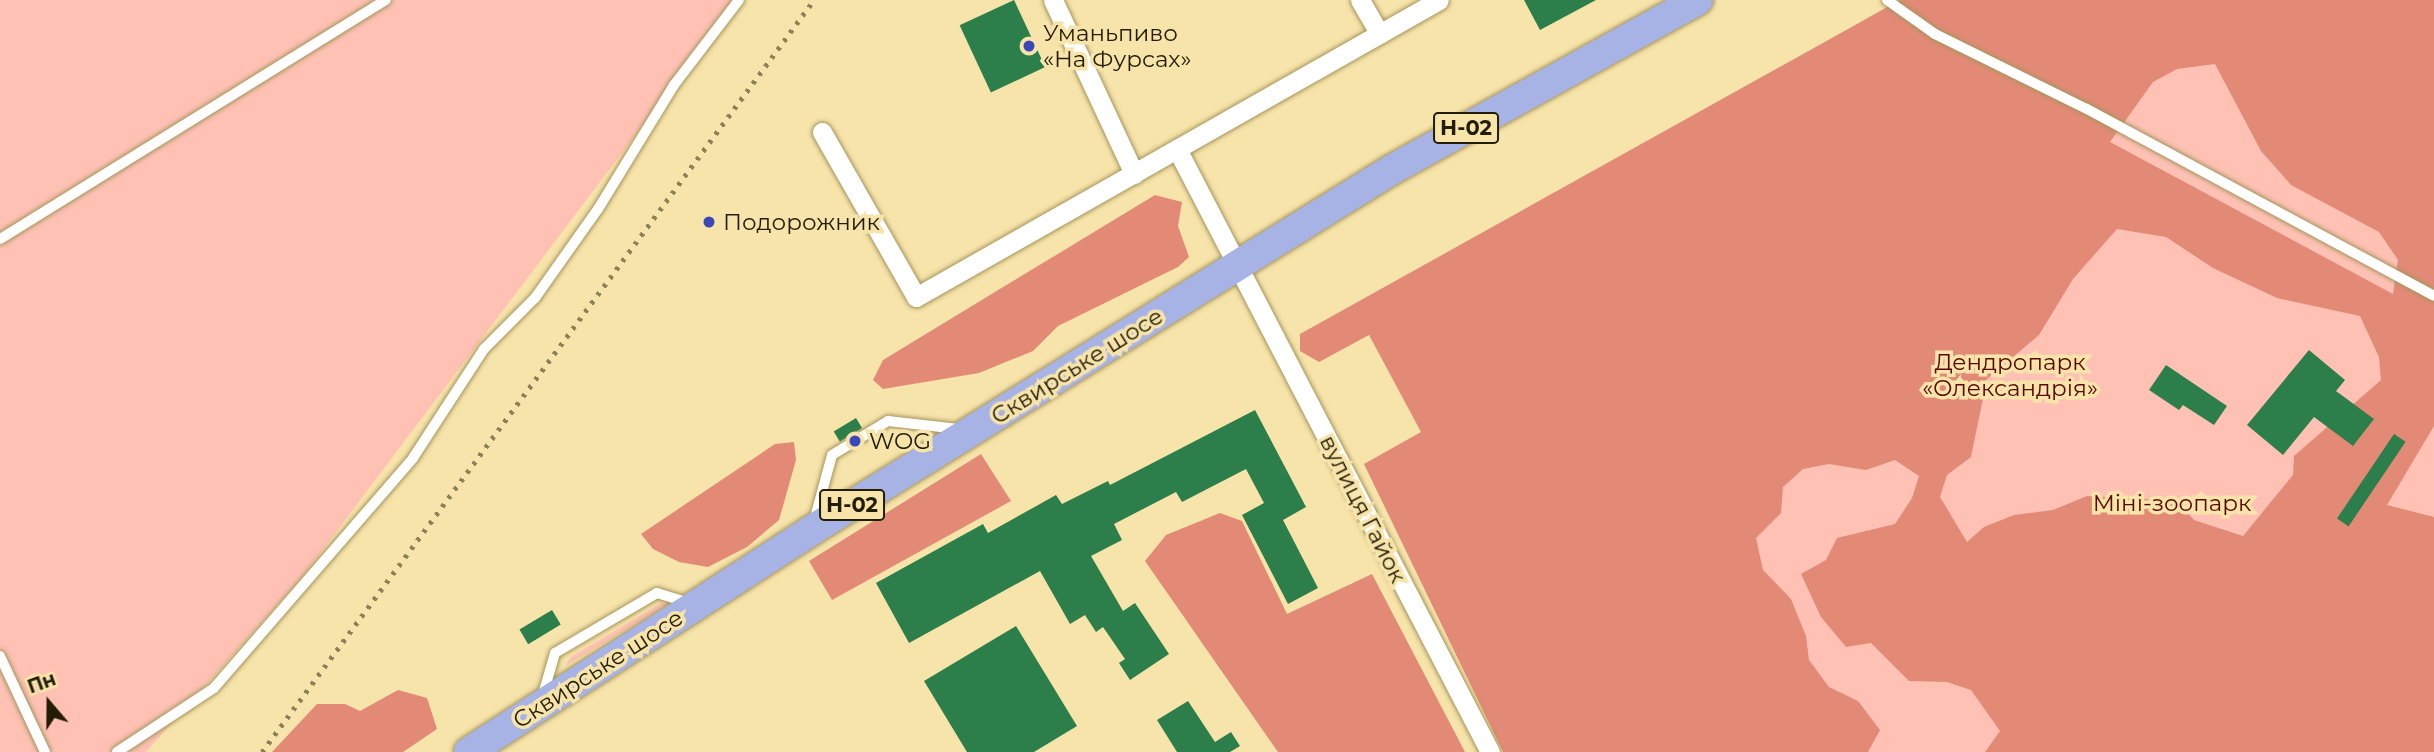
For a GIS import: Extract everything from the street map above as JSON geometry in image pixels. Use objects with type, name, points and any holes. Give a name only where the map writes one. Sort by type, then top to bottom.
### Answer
[{"type":"main road","name":"Сквирське шосе","points":[[469,752],[812,530],[1402,164],[1698,0]]},
{"type":"street","points":[[1053,0],[1134,174]]},
{"type":"street","points":[[1360,0],[1380,34]]},
{"type":"street","points":[[822,132],[916,297],[1439,0]]},
{"type":"street","name":"вулиця Гайок","points":[[1177,149],[1490,752]]},
{"type":"lane","points":[[0,239],[386,0]]},
{"type":"lane","points":[[117,752],[214,688],[413,458],[484,349],[543,287],[598,209],[674,85],[739,0]]},
{"type":"lane","points":[[1887,0],[1935,34],[2087,109],[2434,296]]},
{"type":"lane","points":[[812,530],[832,455],[888,421],[973,431]]},
{"type":"lane","points":[[0,656],[38,744],[45,752]]},
{"type":"green space","points":[[0,0],[737,0],[303,576],[146,752],[0,752]]},
{"type":"green space","name":"Дендропарк «Олександрія»","points":[[1900,0],[2434,0],[2434,752],[1695,752],[1864,20]]},
{"type":"green space","points":[[661,603],[669,604],[565,666],[571,657]]},
{"type":"shaded area","name":"Дендропарк «Олександрія»","points":[[1900,0],[2434,0],[2434,426],[2387,505],[2434,517],[2434,752],[1985,752],[2000,731],[1971,690],[1947,682],[1909,681],[1871,643],[1846,647],[1821,617],[1801,574],[1826,560],[1837,538],[1895,524],[1912,498],[1919,476],[1895,460],[1866,470],[1829,464],[1803,469],[1783,487],[1781,513],[1756,538],[1763,570],[1791,599],[1806,636],[1809,660],[1829,687],[1858,701],[1880,730],[1868,752],[1503,752],[1364,464],[1421,432],[1369,335],[1319,362],[1300,351],[1300,334]],"holes":[[[2215,64],[2261,151],[2291,185],[2379,232],[2398,260],[2393,294],[2110,142],[2153,82],[2177,69]],[[2117,229],[2166,237],[2213,268],[2277,298],[2360,316],[2379,357],[2381,380],[2294,456],[2293,475],[2243,536],[2194,520],[2184,509],[2161,500],[2087,496],[2053,510],[2014,515],[1984,527],[1967,542],[1940,497],[1947,475],[1971,457],[1987,379],[2039,335],[2073,279]]]},
{"type":"shaded area","points":[[1155,195],[1182,202],[1178,226],[1189,257],[1178,267],[1058,326],[1033,351],[979,373],[883,389],[873,380],[883,360]]},
{"type":"shaded area","points":[[794,442],[796,460],[779,520],[747,547],[708,567],[679,562],[653,549],[641,534],[775,444]]},
{"type":"shaded area","points":[[981,454],[1011,501],[832,600],[809,561]]},
{"type":"shaded area","points":[[1220,513],[1242,521],[1287,614],[1372,574],[1465,752],[1278,752],[1145,561],[1166,535]]},
{"type":"shaded area","points":[[398,690],[427,698],[437,729],[403,752],[272,752],[317,704],[345,704],[360,711]]},
{"type":"building","points":[[1014,0],[1045,67],[991,92],[960,25]]},
{"type":"building","points":[[1524,0],[1596,0],[1540,30]]},
{"type":"building","points":[[2309,350],[2345,380],[2336,391],[2374,419],[2353,446],[2314,417],[2283,455],[2247,425]]},
{"type":"building","points":[[2166,365],[2227,406],[2214,425],[2183,405],[2179,410],[2149,390]]},
{"type":"building","points":[[1255,410],[1306,507],[1283,520],[1318,588],[1288,604],[1242,515],[1264,503],[1246,469],[1182,502],[1176,492],[1114,524],[1122,540],[1091,556],[1123,611],[1135,603],[1169,654],[1130,680],[1119,663],[1125,659],[1103,627],[1096,632],[1085,615],[1070,624],[1040,571],[909,643],[876,583],[983,524],[988,533],[1056,495],[1062,504],[1108,481],[1110,485]]},
{"type":"building","points":[[856,418],[862,428],[840,442],[834,431]]},
{"type":"building","points":[[2394,434],[2406,442],[2349,526],[2337,519]]},
{"type":"building","points":[[552,610],[561,625],[528,644],[519,630]]},
{"type":"building","points":[[1016,626],[1077,726],[1034,752],[967,752],[924,681]]},
{"type":"building","points":[[1188,701],[1215,742],[1231,732],[1240,746],[1230,752],[1177,752],[1157,720]]},
{"type":"railway","points":[[262,752],[814,0]]},
{"type":"place","name":"Уманьпиво «На Фурсах»","points":[[1029,46]]},
{"type":"place","name":"Подорожник","points":[[709,222]]},
{"type":"place","name":"WOG","points":[[855,441]]},
{"type":"park label","name":"Міні-зоопарк","points":[[2172,503]]}]
